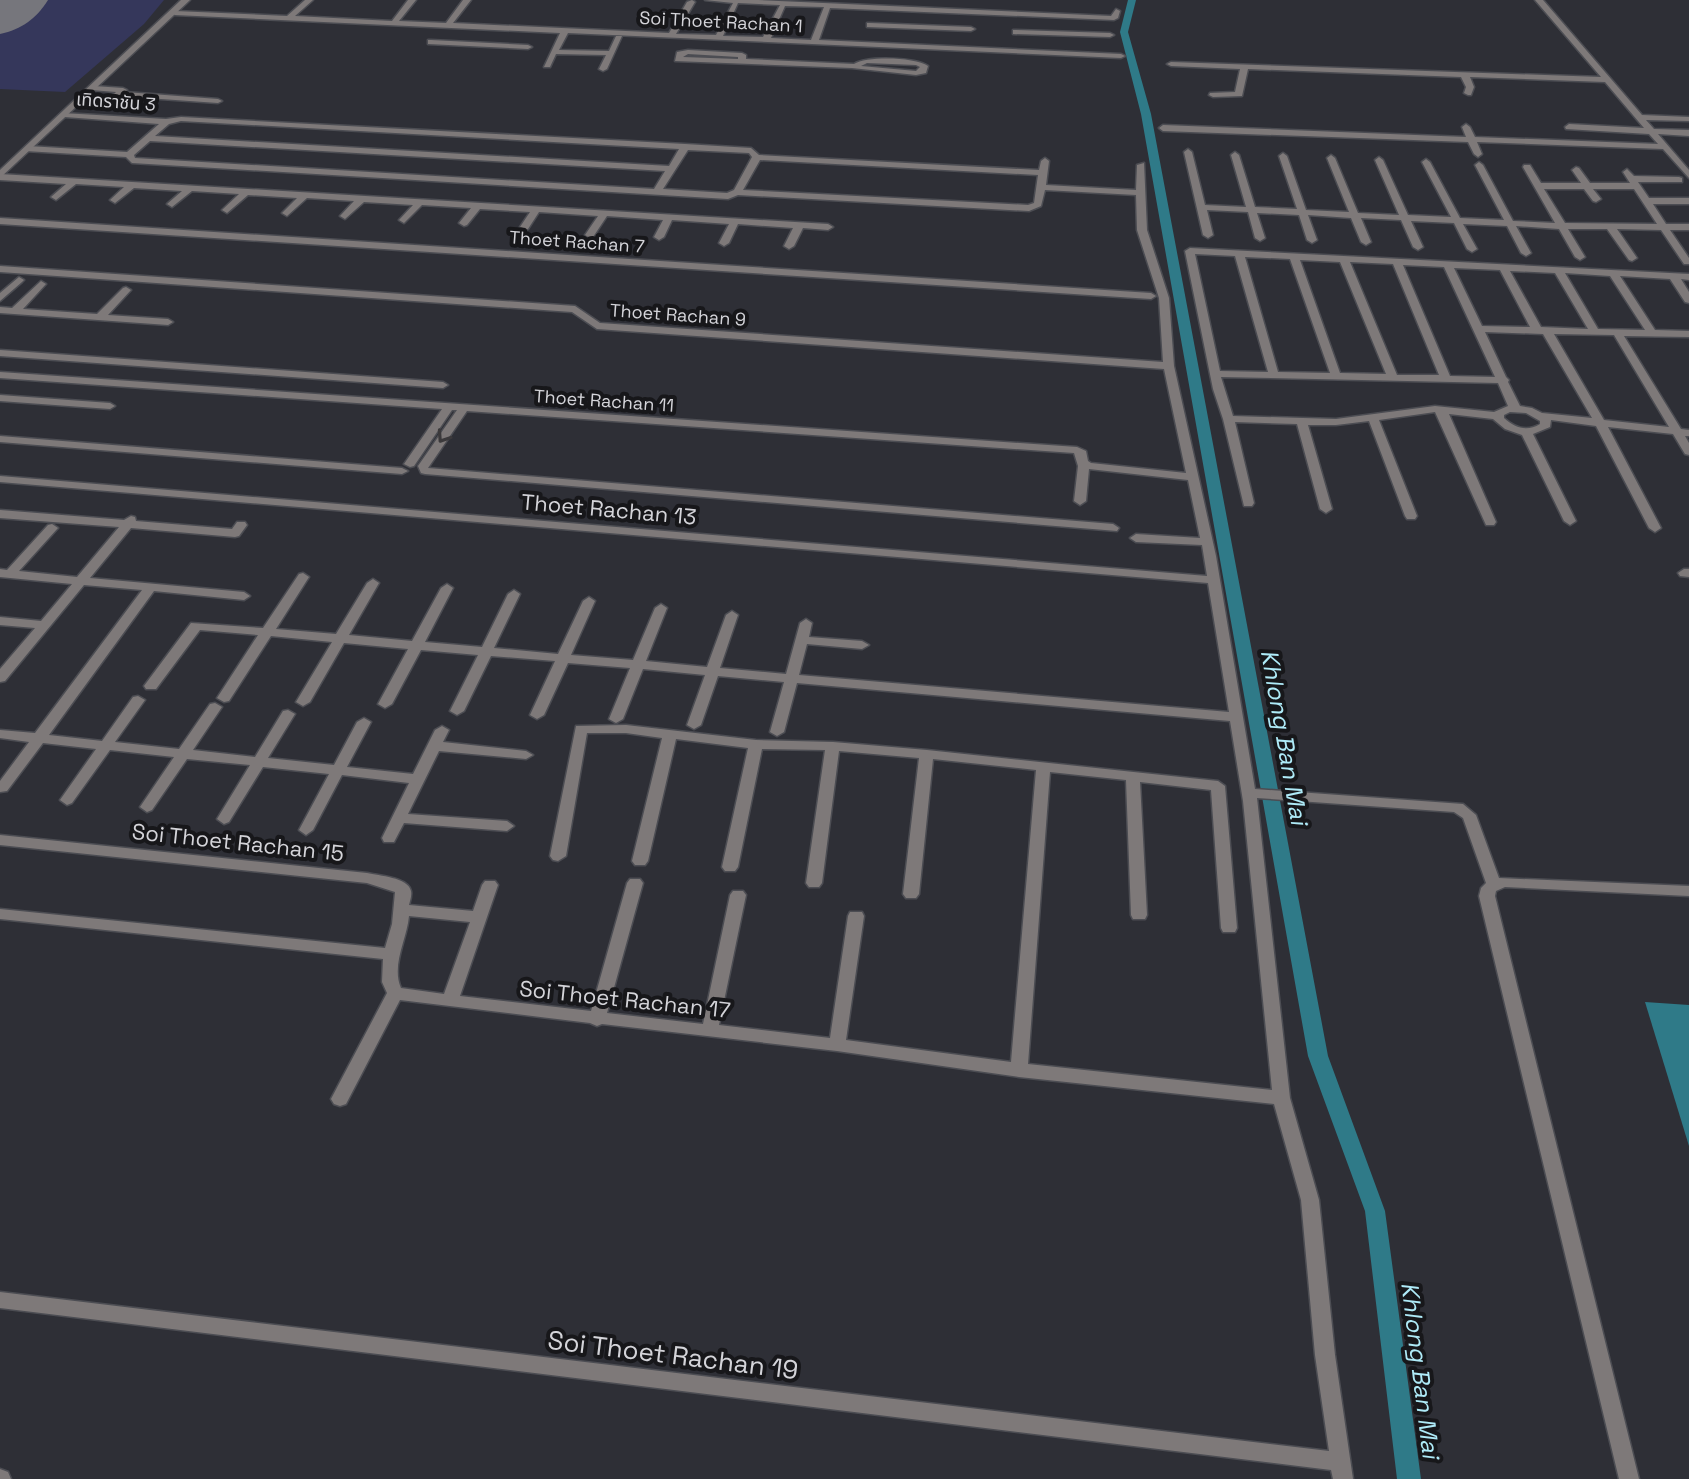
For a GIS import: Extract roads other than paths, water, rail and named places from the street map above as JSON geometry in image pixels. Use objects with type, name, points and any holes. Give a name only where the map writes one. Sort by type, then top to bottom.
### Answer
[{"type":"street","points":[[0,176],[186,0]]},
{"type":"street","points":[[282,25],[309,0]]},
{"type":"street","points":[[394,23],[412,0]]},
{"type":"street","points":[[448,25],[467,0]]},
{"type":"street","points":[[709,0],[1114,18],[1116,11]]},
{"type":"street","points":[[1539,0],[1652,131],[1684,178]]},
{"type":"street","points":[[671,36],[691,2]]},
{"type":"street","points":[[718,38],[735,5]]},
{"type":"street","points":[[766,40],[782,7]]},
{"type":"street","points":[[814,42],[827,8]]},
{"type":"street","points":[[914,47],[926,9]]},
{"type":"street","points":[[865,40],[874,10]]},
{"type":"street","name":"Soi Thoet Rachan 1","points":[[175,13],[1121,56]]},
{"type":"street","points":[[967,45],[973,15]]},
{"type":"street","points":[[1012,51],[1019,16]]},
{"type":"street","points":[[1060,50],[1064,19]]},
{"type":"street","points":[[1110,22],[1110,52]]},
{"type":"street","points":[[870,25],[971,29]]},
{"type":"street","points":[[463,53],[523,54],[539,29]]},
{"type":"street","points":[[547,65],[565,31]]},
{"type":"street","points":[[1016,32],[1110,35]]},
{"type":"street","points":[[603,69],[619,38]]},
{"type":"street","points":[[786,63],[797,41]]},
{"type":"street","points":[[431,42],[528,47]]},
{"type":"street","points":[[554,52],[610,53]]},
{"type":"street","points":[[742,61],[742,55],[688,52],[680,54],[678,59],[737,64],[742,61],[856,66],[867,61],[924,66],[923,71],[916,73],[859,70],[856,66]]},
{"type":"street","points":[[1171,64],[1608,80]]},
{"type":"street","points":[[1213,95],[1239,94],[1244,67]]},
{"type":"street","points":[[1421,74],[1428,88]]},
{"type":"street","points":[[1465,76],[1470,87],[1468,93]]},
{"type":"street","points":[[94,88],[123,90],[118,94],[218,101]]},
{"type":"street","name":"เทิดราชัน 3","points":[[65,115],[751,151],[757,157],[1140,197]]},
{"type":"street","points":[[1640,117],[1689,119]]},
{"type":"street","points":[[28,149],[129,155],[166,122]]},
{"type":"street","points":[[1466,127],[1478,160],[1526,253]]},
{"type":"street","points":[[1569,127],[1689,133]]},
{"type":"street","points":[[1163,128],[1334,138],[1471,139],[1665,147]]},
{"type":"street","points":[[409,177],[445,133]]},
{"type":"street","points":[[148,138],[671,169]]},
{"type":"street","points":[[657,192],[685,147]]},
{"type":"street","points":[[1188,152],[1208,235]]},
{"type":"street","points":[[129,155],[132,160],[657,192],[728,196],[737,192],[1029,208],[1038,204],[1045,161]]},
{"type":"street","points":[[1235,155],[1260,238]]},
{"type":"street","points":[[1283,156],[1312,240]]},
{"type":"street","points":[[737,192],[757,157]]},
{"type":"street","points":[[1331,158],[1366,242]]},
{"type":"street","points":[[1379,160],[1418,247]]},
{"type":"street","points":[[1426,162],[1472,249]]},
{"type":"street","points":[[1141,165],[1142,230],[1164,298],[1169,366],[1214,580],[1236,717],[1255,794],[1281,1098],[1310,1200],[1325,1355],[1342,1470]]},
{"type":"street","points":[[1527,167],[1580,257]]},
{"type":"street","points":[[1576,170],[1596,199]]},
{"type":"street","points":[[0,176],[828,227]]},
{"type":"street","points":[[1539,186],[1588,186],[1632,179],[1684,178]]},
{"type":"street","points":[[1632,179],[1686,256]]},
{"type":"street","points":[[56,197],[74,181]]},
{"type":"street","points":[[115,200],[132,185]]},
{"type":"street","points":[[172,204],[189,189]]},
{"type":"street","points":[[227,210],[246,192]]},
{"type":"street","points":[[287,213],[304,196]]},
{"type":"street","points":[[345,216],[361,199]]},
{"type":"street","points":[[1647,201],[1689,201]]},
{"type":"street","points":[[404,220],[419,203]]},
{"type":"street","points":[[464,223],[477,206]]},
{"type":"street","points":[[1200,207],[1611,228],[1689,227]]},
{"type":"street","points":[[525,227],[536,210]]},
{"type":"street","points":[[590,235],[604,214]]},
{"type":"street","points":[[659,237],[669,218]]},
{"type":"street","name":"Thoet Rachan 7","points":[[0,221],[1151,296]]},
{"type":"street","points":[[724,243],[734,222]]},
{"type":"street","points":[[789,246],[799,226]]},
{"type":"street","points":[[1611,228],[1632,258]]},
{"type":"street","points":[[1248,503],[1188,252],[1689,277]]},
{"type":"street","points":[[1239,253],[1274,375]]},
{"type":"street","points":[[1294,256],[1336,376]]},
{"type":"street","points":[[1343,258],[1393,378]]},
{"type":"street","points":[[1396,261],[1446,379]]},
{"type":"street","points":[[1447,263],[1515,408]]},
{"type":"street","points":[[1503,267],[1603,428],[1655,528]]},
{"type":"street","name":"Thoet Rachan 9","points":[[0,269],[575,309],[597,326],[1169,366]]},
{"type":"street","points":[[1558,270],[1595,332]]},
{"type":"street","points":[[1613,273],[1652,333]]},
{"type":"street","points":[[1674,277],[1689,300]]},
{"type":"street","points":[[0,298],[19,280]]},
{"type":"street","points":[[15,311],[41,284]]},
{"type":"street","points":[[100,317],[126,290]]},
{"type":"street","points":[[0,310],[168,322]]},
{"type":"street","points":[[1479,329],[1652,333],[1687,337]]},
{"type":"street","points":[[1617,332],[1684,436],[1689,452]]},
{"type":"street","points":[[0,353],[443,385]]},
{"type":"street","points":[[1215,374],[1504,380]]},
{"type":"street","name":"Thoet Rachan 11","points":[[0,375],[1073,450]]},
{"type":"street","points":[[0,398],[110,406]]},
{"type":"street","points":[[406,468],[448,408]]},
{"type":"street","points":[[1497,416],[1503,410],[1515,408],[1544,421],[1684,436]]},
{"type":"street","points":[[0,439],[406,468],[412,476],[424,468],[463,409]]},
{"type":"street","points":[[1229,419],[1302,422],[1373,418],[1441,409],[1497,416],[1505,426],[1526,432],[1539,430],[1544,421]]},
{"type":"street","points":[[1441,409],[1490,522]]},
{"type":"street","points":[[1373,418],[1411,516]]},
{"type":"street","points":[[1302,422],[1326,509]]},
{"type":"street","points":[[1526,432],[1570,521]]},
{"type":"street","points":[[1075,435],[1073,450],[1082,453],[1084,465],[1080,501]]},
{"type":"street","points":[[1084,465],[1193,477]]},
{"type":"street","points":[[424,468],[1113,528]]},
{"type":"street","name":"Thoet Rachan 13","points":[[0,479],[1214,580]]},
{"type":"street","points":[[0,506],[131,520],[235,533],[241,525],[131,520],[0,514]]},
{"type":"street","points":[[3,672],[131,520]]},
{"type":"street","points":[[5,574],[52,528]]},
{"type":"street","points":[[1136,538],[1206,542]]},
{"type":"street","points":[[5,574],[244,596]]},
{"type":"street","points":[[147,807],[303,577]]},
{"type":"street","points":[[303,702],[373,583]]},
{"type":"street","points":[[2,788],[150,588]]},
{"type":"street","points":[[385,704],[447,588]]},
{"type":"street","points":[[457,711],[514,594]]},
{"type":"street","points":[[537,715],[589,601]]},
{"type":"street","points":[[616,719],[661,608]]},
{"type":"street","points":[[694,725],[732,615]]},
{"type":"street","points":[[0,621],[44,625]]},
{"type":"street","points":[[777,732],[806,623]]},
{"type":"street","points":[[151,686],[196,626],[1236,717]]},
{"type":"street","points":[[802,640],[862,645]]},
{"type":"street","points":[[67,800],[138,700]]},
{"type":"street","points":[[224,819],[288,714]]},
{"type":"street","points":[[306,830],[364,722]]},
{"type":"street","points":[[558,856],[581,729],[626,729],[756,744],[833,746],[1043,766],[1218,786],[1229,928]]},
{"type":"street","points":[[389,838],[442,730]]},
{"type":"street","points":[[0,734],[418,779]]},
{"type":"street","points":[[640,861],[670,734]]},
{"type":"street","points":[[730,867],[756,744]]},
{"type":"street","points":[[434,746],[526,755]]},
{"type":"street","points":[[814,883],[833,746]]},
{"type":"street","points":[[911,894],[927,754]]},
{"type":"street","points":[[1019,1070],[1043,766]]},
{"type":"street","points":[[1133,777],[1139,915]]},
{"type":"street","points":[[1255,794],[1458,807],[1469,815],[1494,884]]},
{"type":"street","points":[[399,818],[507,826]]},
{"type":"street","name":"Soi Thoet Rachan 15","points":[[0,840],[367,878],[396,885],[403,890],[401,910]]},
{"type":"street","points":[[597,1020],[635,883]]},
{"type":"street","points":[[1629,1479],[1487,896],[1494,884],[1689,891]]},
{"type":"street","points":[[450,1001],[490,885]]},
{"type":"street","points":[[710,1031],[738,895]]},
{"type":"street","points":[[340,1099],[395,993],[390,982],[391,954],[401,910],[479,917]]},
{"type":"street","points":[[0,914],[391,954]]},
{"type":"street","points":[[837,1045],[856,916]]},
{"type":"street","name":"Soi Thoet Rachan 17","points":[[395,993],[597,1020],[1281,1098]]},
{"type":"street","name":"Soi Thoet Rachan 19","points":[[0,1300],[1342,1470]]},
{"type":"waterway","name":"Khlong Ban Mai","points":[[1132,0],[1124,32],[1146,114],[1318,1056],[1375,1211],[1409,1479]]}]
